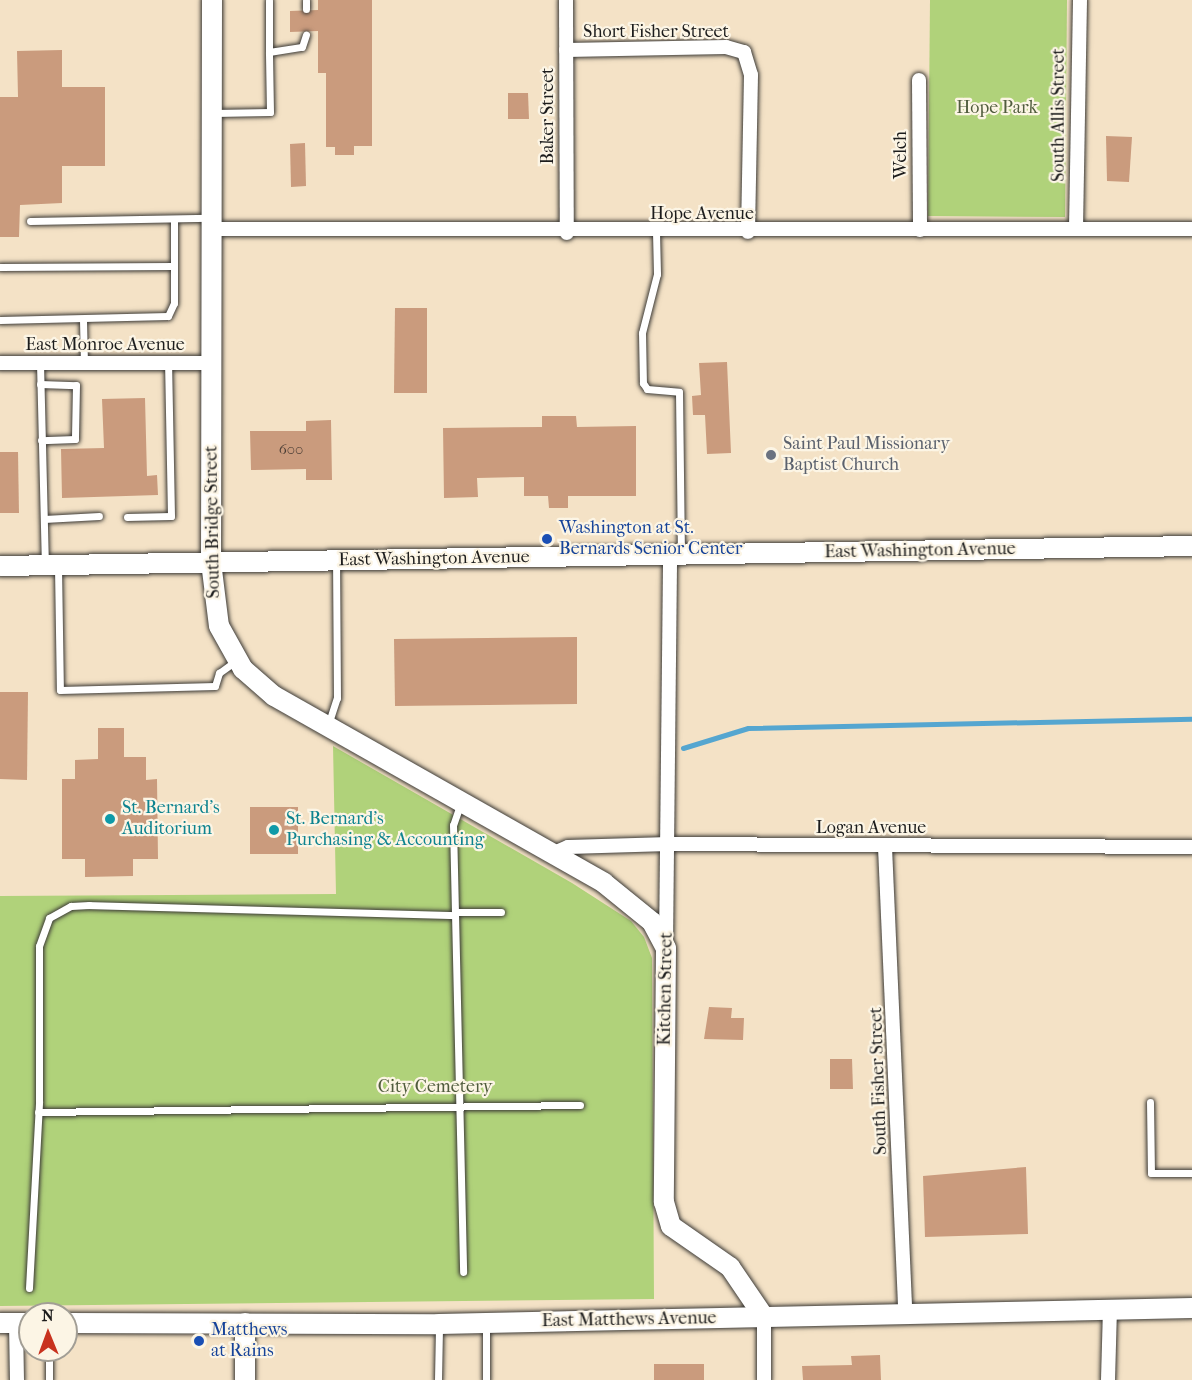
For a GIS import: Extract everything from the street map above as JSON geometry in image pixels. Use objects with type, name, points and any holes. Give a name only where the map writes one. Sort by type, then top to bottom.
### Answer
[{"type":"street","name":"South Bridge Street","points":[[213,0],[211,562],[219,626],[237,660],[274,696],[552,854],[641,909],[666,948]]},
{"type":"street","name":"Baker Street","points":[[566,0],[567,233]]},
{"type":"street","name":"South Allis Street","points":[[1076,230],[1080,0]]},
{"type":"street","name":"Short Fisher Street","points":[[566,50],[726,47],[744,52],[751,75],[748,232]]},
{"type":"street","name":"Welch","points":[[919,80],[920,230]]},
{"type":"street","name":"Hope Avenue","points":[[212,224],[567,233],[1192,229]]},
{"type":"street","name":"East Monroe Avenue","points":[[0,363],[211,363]]},
{"type":"street","name":"East Washington Avenue","points":[[0,566],[1192,546]]},
{"type":"street","name":"Kitchen Street","points":[[675,555],[666,948],[664,1202],[671,1226],[730,1267],[764,1317]]},
{"type":"street","name":"Logan Avenue","points":[[552,854],[568,847],[669,844],[1192,847]]},
{"type":"street","name":"South Fisher Street","points":[[885,847],[904,1314]]},
{"type":"street","name":"East Matthews Avenue","points":[[78,1323],[439,1324],[1192,1308]]},
{"type":"street","points":[[1108,1380],[1110,1310]]},
{"type":"street","points":[[764,1317],[764,1380]]},
{"type":"street","points":[[16,1323],[17,1380]]},
{"type":"street","points":[[245,1380],[246,1323]]},
{"type":"lane","points":[[212,113],[270,112],[269,0]]},
{"type":"lane","points":[[306,0],[306,9]]},
{"type":"lane","points":[[269,52],[302,47],[306,35]]},
{"type":"lane","points":[[0,320],[83,320],[168,316],[174,303],[174,219]]},
{"type":"lane","points":[[30,221],[174,219],[212,224]]},
{"type":"lane","points":[[656,232],[657,274],[642,333],[643,383],[647,389],[679,392],[675,555]]},
{"type":"lane","points":[[0,267],[174,266]]},
{"type":"lane","points":[[83,320],[84,363]]},
{"type":"lane","points":[[40,363],[44,519],[52,565],[60,690],[214,686],[219,673],[237,660]]},
{"type":"lane","points":[[127,517],[171,516],[168,363]]},
{"type":"lane","points":[[40,384],[76,385],[75,439],[41,440]]},
{"type":"lane","points":[[44,519],[99,516]]},
{"type":"lane","points":[[328,727],[337,698],[336,560]]},
{"type":"lane","points":[[461,802],[453,825],[463,1272]]},
{"type":"lane","points":[[29,1287],[38,1112],[39,946],[42,929],[58,910],[88,905],[455,914],[501,912]]},
{"type":"lane","points":[[1150,1102],[1151,1173],[1192,1173]]},
{"type":"lane","points":[[38,1112],[580,1105]]},
{"type":"lane","points":[[486,1322],[486,1380]]},
{"type":"lane","points":[[438,1380],[439,1324]]},
{"type":"lane","points":[[49,1362],[49,1380]]},
{"type":"green space","name":"Hope Park","points":[[930,0],[1067,0],[1065,217],[928,216]]},
{"type":"green space","name":"City Cemetery","points":[[333,746],[572,883],[631,921],[644,937],[652,958],[654,1299],[78,1305],[78,1302],[18,1302],[18,1306],[0,1306],[0,896],[336,894]]},
{"type":"building","points":[[318,0],[372,0],[372,146],[354,146],[354,155],[335,155],[335,147],[326,147],[326,73],[318,73],[318,31],[290,32],[290,11],[318,10]]},
{"type":"building","points":[[62,50],[62,87],[105,87],[105,166],[62,166],[62,203],[20,205],[19,237],[0,237],[0,97],[18,97],[17,51]]},
{"type":"building","points":[[508,93],[528,93],[529,119],[508,119]]},
{"type":"building","points":[[1106,136],[1132,137],[1129,182],[1107,181]]},
{"type":"building","points":[[305,143],[306,186],[291,187],[290,144]]},
{"type":"building","points":[[395,308],[427,308],[427,393],[394,393]]},
{"type":"building","points":[[727,362],[731,453],[707,454],[705,415],[693,415],[692,396],[701,395],[699,363]]},
{"type":"building","points":[[145,398],[147,476],[157,475],[158,495],[62,498],[61,449],[104,448],[102,399]]},
{"type":"building","points":[[542,416],[576,416],[577,427],[636,426],[636,496],[568,496],[568,508],[549,508],[548,496],[524,496],[524,477],[477,478],[478,497],[444,498],[443,428],[542,427]]},
{"type":"building","points":[[331,420],[332,480],[306,480],[306,469],[251,470],[250,431],[306,431],[306,421]]},
{"type":"building","points":[[0,452],[18,452],[19,513],[0,513]]},
{"type":"building","points":[[577,637],[577,704],[395,706],[394,639]]},
{"type":"building","points":[[0,692],[28,692],[27,780],[0,779]]},
{"type":"building","name":"St. Bernard's Auditorium","points":[[98,728],[124,728],[124,757],[146,757],[146,780],[157,779],[158,859],[133,859],[133,876],[85,877],[85,859],[62,859],[62,779],[75,779],[75,760],[98,759]]},
{"type":"building","name":"St. Bernard's Purchasing & Accounting","points":[[250,807],[298,807],[298,854],[250,854]]},
{"type":"building","points":[[709,1007],[732,1008],[731,1018],[744,1018],[743,1040],[704,1039]]},
{"type":"building","points":[[830,1059],[852,1059],[853,1089],[830,1089]]},
{"type":"building","points":[[1026,1167],[1028,1234],[925,1237],[923,1176]]},
{"type":"building","points":[[880,1355],[881,1380],[803,1380],[802,1366],[852,1365],[851,1356]]},
{"type":"building","points":[[654,1364],[704,1364],[704,1380],[654,1380]]},
{"type":"waterway","points":[[683,748],[748,728],[1192,719]]},
{"type":"place","name":"Saint Paul Missionary Baptist Church","points":[[771,455]]},
{"type":"place","name":"Washington at St. Bernards Senior Center","points":[[547,539]]},
{"type":"place","name":"St. Bernard's Auditorium","points":[[110,819]]},
{"type":"place","name":"St. Bernard's Purchasing & Accounting","points":[[274,830]]},
{"type":"place","name":"Matthews at Rains","points":[[199,1341]]}]
